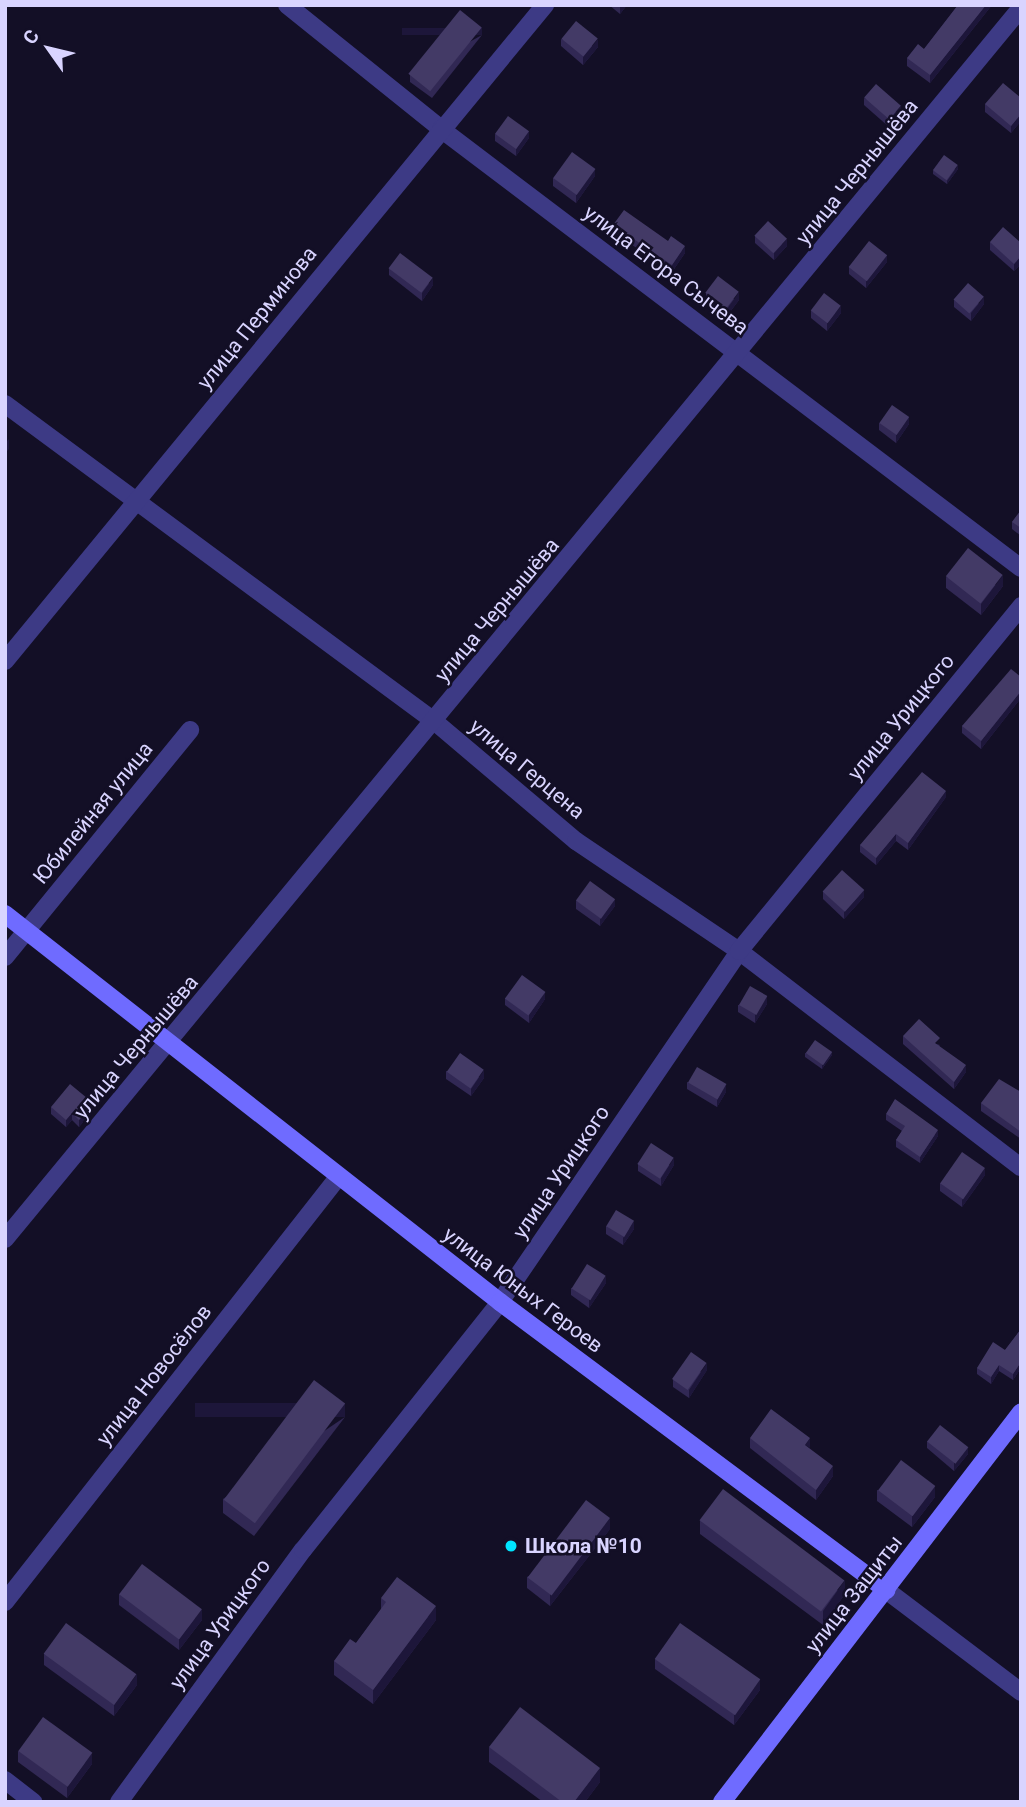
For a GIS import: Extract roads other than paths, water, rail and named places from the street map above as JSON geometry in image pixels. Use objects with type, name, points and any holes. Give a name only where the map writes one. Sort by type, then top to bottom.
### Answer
[{"type":"street","name":"улица Егора Сычева","points":[[287,5],[441,129],[1021,568]]},
{"type":"street","name":"улица Перминова","points":[[5,661],[545,5]]},
{"type":"street","name":"улица Чернышёва","points":[[5,1239],[1021,8]]},
{"type":"street","name":"улица Герцена","points":[[5,404],[434,721],[576,841],[739,951],[1021,1167]]},
{"type":"street","name":"улица Урицкого","points":[[119,1802],[303,1550],[500,1302],[739,951],[1021,606]]},
{"type":"street","name":"Юбилейная улица","points":[[5,957],[190,730]]},
{"type":"street","name":"улица Юных Героев","points":[[5,914],[500,1302],[1021,1692]]},
{"type":"street","name":"улица Новосёлов","points":[[5,1602],[339,1176]]},
{"type":"street","name":"улица Защиты","points":[[722,1802],[1021,1413]]},
{"type":"street","points":[[5,1780],[33,1802]]},
{"type":"place","name":"Школа №10","points":[[511,1546]]}]
